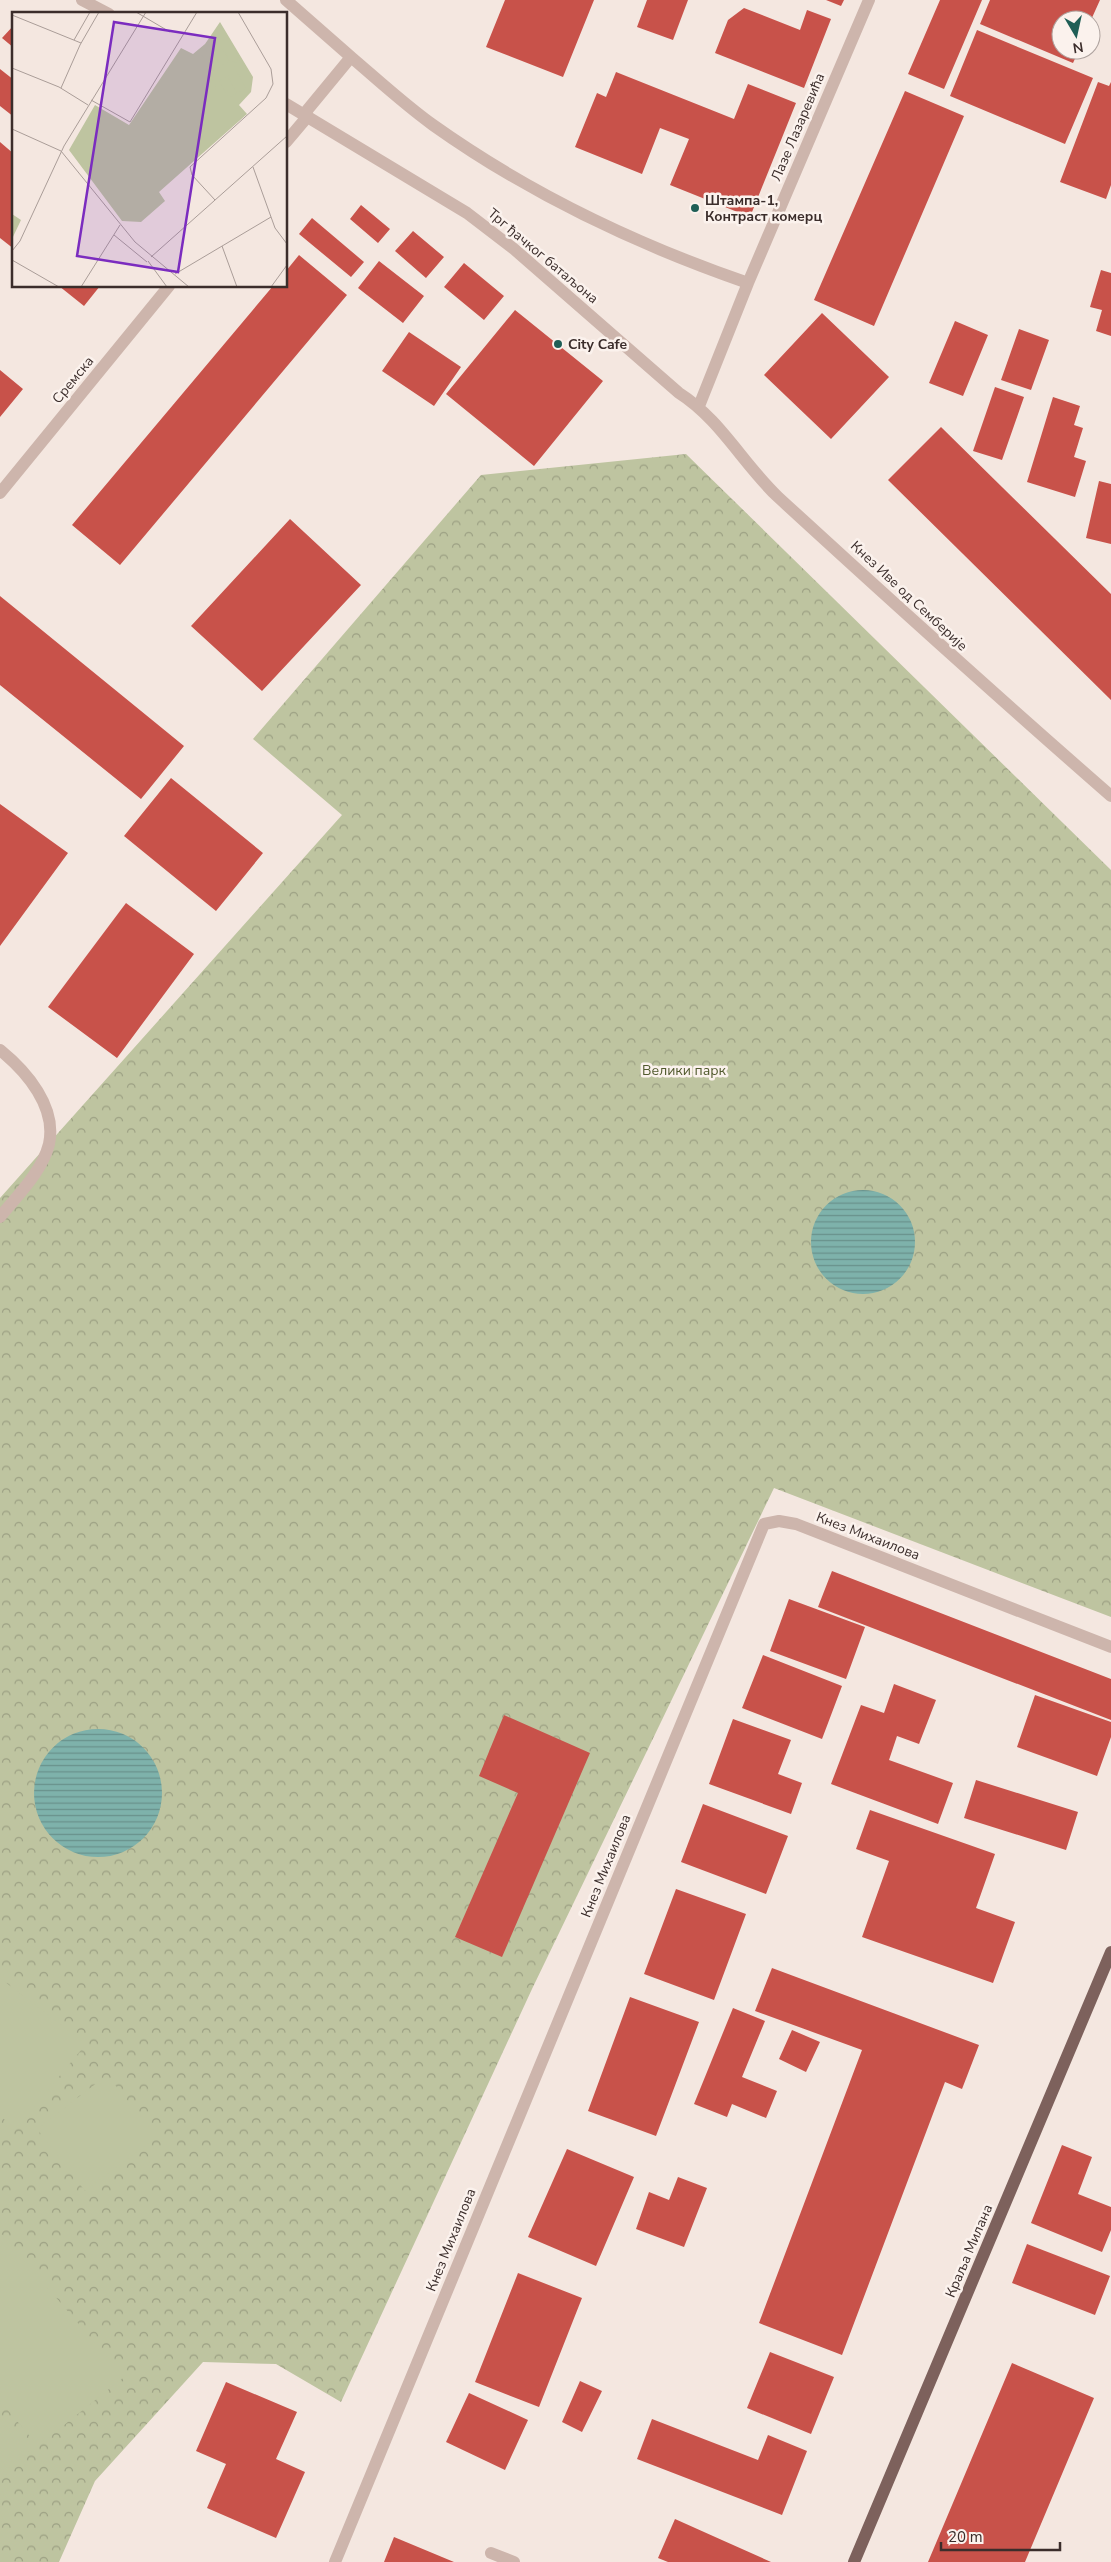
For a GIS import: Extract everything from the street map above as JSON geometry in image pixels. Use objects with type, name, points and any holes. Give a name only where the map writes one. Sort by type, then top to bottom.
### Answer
[{"type":"main road","name":"Краља Милана","points":[[854,2562],[1111,1952]]},
{"type":"street","points":[[82,0],[105,12]]},
{"type":"street","points":[[286,0],[432,124],[542,195],[674,257],[748,283]]},
{"type":"street","name":"Лазе Лазаревића","points":[[699,406],[748,283],[869,0]]},
{"type":"street","points":[[288,139],[352,57]]},
{"type":"street","name":"Трг ђачког батаљона","points":[[288,105],[467,213],[514,249],[679,393],[699,406]]},
{"type":"street","name":"Сремска","points":[[0,493],[166,288]]},
{"type":"street","name":"Кнез Иве од Семберије","points":[[699,406],[772,491],[944,650],[1111,796]]},
{"type":"street","points":[[0,1050],[18,1066],[40,1095],[50,1128],[49,1144],[40,1164],[25,1187],[0,1217]]},
{"type":"street","name":"Кнез Михаилова","points":[[335,2562],[764,1524],[779,1521],[796,1524],[1111,1647]]},
{"type":"street","points":[[491,2553],[514,2562]]},
{"type":"green space","name":"Велики парк","points":[[686,454],[1111,870],[1111,1617],[774,1488],[532,1989],[341,2402],[276,2364],[203,2362],[95,2481],[59,2562],[0,2562],[0,1198],[342,815],[253,739],[481,475]]},
{"type":"green space","points":[[0,1978],[86,2044],[16,2129],[0,2116]]},
{"type":"green space","points":[[107,2075],[157,2137],[85,2191],[37,2129]]},
{"type":"green space","points":[[0,2232],[124,2377],[38,2446],[0,2401]]},
{"type":"green space","points":[[0,2417],[29,2452],[0,2475]]},
{"type":"water","points":[[863,1190],[883,1194],[900,1205],[911,1222],[915,1242],[911,1262],[900,1279],[883,1290],[863,1294],[843,1290],[826,1279],[815,1262],[811,1242],[815,1222],[826,1205],[843,1194]]},
{"type":"water","points":[[98,1729],[122,1734],[143,1748],[157,1769],[162,1793],[157,1817],[143,1838],[122,1852],[98,1857],[74,1852],[53,1838],[39,1817],[34,1793],[39,1769],[53,1748],[74,1734]]},
{"type":"building","points":[[505,0],[594,0],[563,77],[486,47]]},
{"type":"building","points":[[647,0],[688,0],[673,40],[637,27]]},
{"type":"building","points":[[826,0],[844,0],[841,6]]},
{"type":"building","points":[[940,0],[982,0],[944,89],[908,74]]},
{"type":"building","points":[[990,0],[1100,0],[1096,10],[1051,10],[1051,54],[980,24]]},
{"type":"building","points":[[744,8],[800,30],[807,10],[831,19],[804,88],[715,53],[728,20]]},
{"type":"building","points":[[12,27],[12,46],[2,38]]},
{"type":"building","points":[[977,30],[1093,78],[1065,144],[950,96]]},
{"type":"building","points":[[0,69],[12,78],[12,115],[0,106]]},
{"type":"building","points":[[616,72],[734,119],[748,84],[796,103],[750,217],[670,185],[689,139],[660,128],[642,174],[575,147],[597,93],[606,97]]},
{"type":"building","points":[[1098,82],[1109,86],[1111,82],[1111,185],[1106,199],[1060,182]]},
{"type":"building","points":[[905,91],[964,116],[874,326],[814,300]]},
{"type":"building","points":[[0,142],[12,152],[12,247],[0,238]]},
{"type":"building","points":[[361,205],[390,229],[378,243],[350,219]]},
{"type":"building","points":[[312,218],[364,262],[351,277],[299,234]]},
{"type":"building","points":[[413,231],[444,257],[426,278],[395,251]]},
{"type":"building","points":[[299,255],[347,295],[120,565],[72,525],[271,288],[288,288],[288,269]]},
{"type":"building","points":[[379,261],[424,296],[403,323],[358,288]]},
{"type":"building","points":[[464,263],[504,296],[484,320],[444,287]]},
{"type":"building","points":[[1101,270],[1111,273],[1111,336],[1096,331],[1102,310],[1090,307]]},
{"type":"building","points":[[62,288],[98,288],[84,306]]},
{"type":"building","points":[[515,310],[603,381],[534,466],[446,394]]},
{"type":"building","points":[[822,313],[889,377],[831,439],[764,375]]},
{"type":"building","points":[[955,321],[988,335],[963,396],[929,383]]},
{"type":"building","points":[[1019,329],[1049,340],[1031,390],[1001,380]]},
{"type":"building","points":[[409,332],[461,367],[434,406],[382,371]]},
{"type":"building","points":[[0,370],[23,389],[0,417]]},
{"type":"building","points":[[995,387],[1024,397],[1002,460],[973,451]]},
{"type":"building","points":[[1053,397],[1080,406],[1074,425],[1083,428],[1074,457],[1086,461],[1075,497],[1027,482]]},
{"type":"building","points":[[941,427],[1111,594],[1111,700],[888,480]]},
{"type":"building","points":[[1099,481],[1111,484],[1111,544],[1086,538]]},
{"type":"building","points":[[290,519],[361,585],[262,691],[191,626]]},
{"type":"building","points":[[0,596],[184,746],[141,799],[0,685]]},
{"type":"building","points":[[171,778],[263,853],[216,911],[124,836]]},
{"type":"building","points":[[0,804],[68,853],[0,946]]},
{"type":"building","points":[[126,903],[194,954],[117,1058],[48,1007]]},
{"type":"building","points":[[832,1571],[1111,1679],[1111,1720],[818,1607]]},
{"type":"building","points":[[789,1599],[865,1627],[846,1679],[770,1651]]},
{"type":"building","points":[[763,1655],[842,1686],[822,1739],[742,1708]]},
{"type":"building","points":[[894,1684],[936,1700],[919,1744],[897,1736],[889,1760],[953,1783],[938,1824],[831,1784],[861,1705],[884,1713]]},
{"type":"building","points":[[1035,1695],[1111,1722],[1111,1737],[1097,1776],[1017,1747]]},
{"type":"building","points":[[504,1715],[590,1753],[502,1957],[455,1937],[518,1793],[479,1776]]},
{"type":"building","points":[[733,1719],[791,1740],[778,1774],[802,1783],[791,1814],[709,1784]]},
{"type":"building","points":[[976,1780],[1078,1812],[1066,1850],[964,1818]]},
{"type":"building","points":[[703,1804],[788,1836],[766,1894],[681,1862]]},
{"type":"building","points":[[870,1810],[995,1854],[976,1908],[1015,1922],[993,1983],[862,1937],[889,1861],[856,1849]]},
{"type":"building","points":[[676,1889],[746,1914],[714,2000],[644,1974]]},
{"type":"building","points":[[772,1968],[979,2045],[962,2089],[945,2082],[842,2355],[759,2323],[862,2050],[755,2011]]},
{"type":"building","points":[[630,1997],[699,2022],[656,2136],[588,2111]]},
{"type":"building","points":[[733,2008],[765,2021],[742,2077],[777,2091],[766,2118],[732,2104],[727,2117],[694,2104]]},
{"type":"building","points":[[792,2030],[820,2042],[806,2072],[779,2059]]},
{"type":"building","points":[[1062,2145],[1092,2157],[1078,2194],[1111,2207],[1111,2230],[1102,2252],[1031,2223]]},
{"type":"building","points":[[567,2149],[634,2177],[596,2266],[528,2237]]},
{"type":"building","points":[[678,2177],[707,2188],[684,2247],[636,2229],[649,2192],[669,2200]]},
{"type":"building","points":[[1027,2244],[1110,2276],[1095,2315],[1012,2283]]},
{"type":"building","points":[[518,2273],[582,2298],[539,2407],[475,2382]]},
{"type":"building","points":[[770,2352],[834,2377],[811,2434],[747,2408]]},
{"type":"building","points":[[1012,2363],[1094,2398],[1025,2562],[928,2562]]},
{"type":"building","points":[[580,2381],[602,2391],[582,2432],[562,2422]]},
{"type":"building","points":[[226,2382],[297,2412],[276,2459],[305,2472],[276,2538],[207,2508],[226,2464],[196,2451]]},
{"type":"building","points":[[469,2393],[528,2420],[505,2470],[446,2442]]},
{"type":"building","points":[[652,2419],[758,2460],[768,2435],[807,2451],[782,2515],[637,2459]]},
{"type":"building","points":[[675,2519],[771,2562],[668,2562],[658,2558]]},
{"type":"building","points":[[394,2537],[454,2562],[384,2562]]},
{"type":"place","name":"Штампа-1, Контраст комерц","points":[[695,208]]},
{"type":"place","name":"City Cafe","points":[[558,344]]}]
